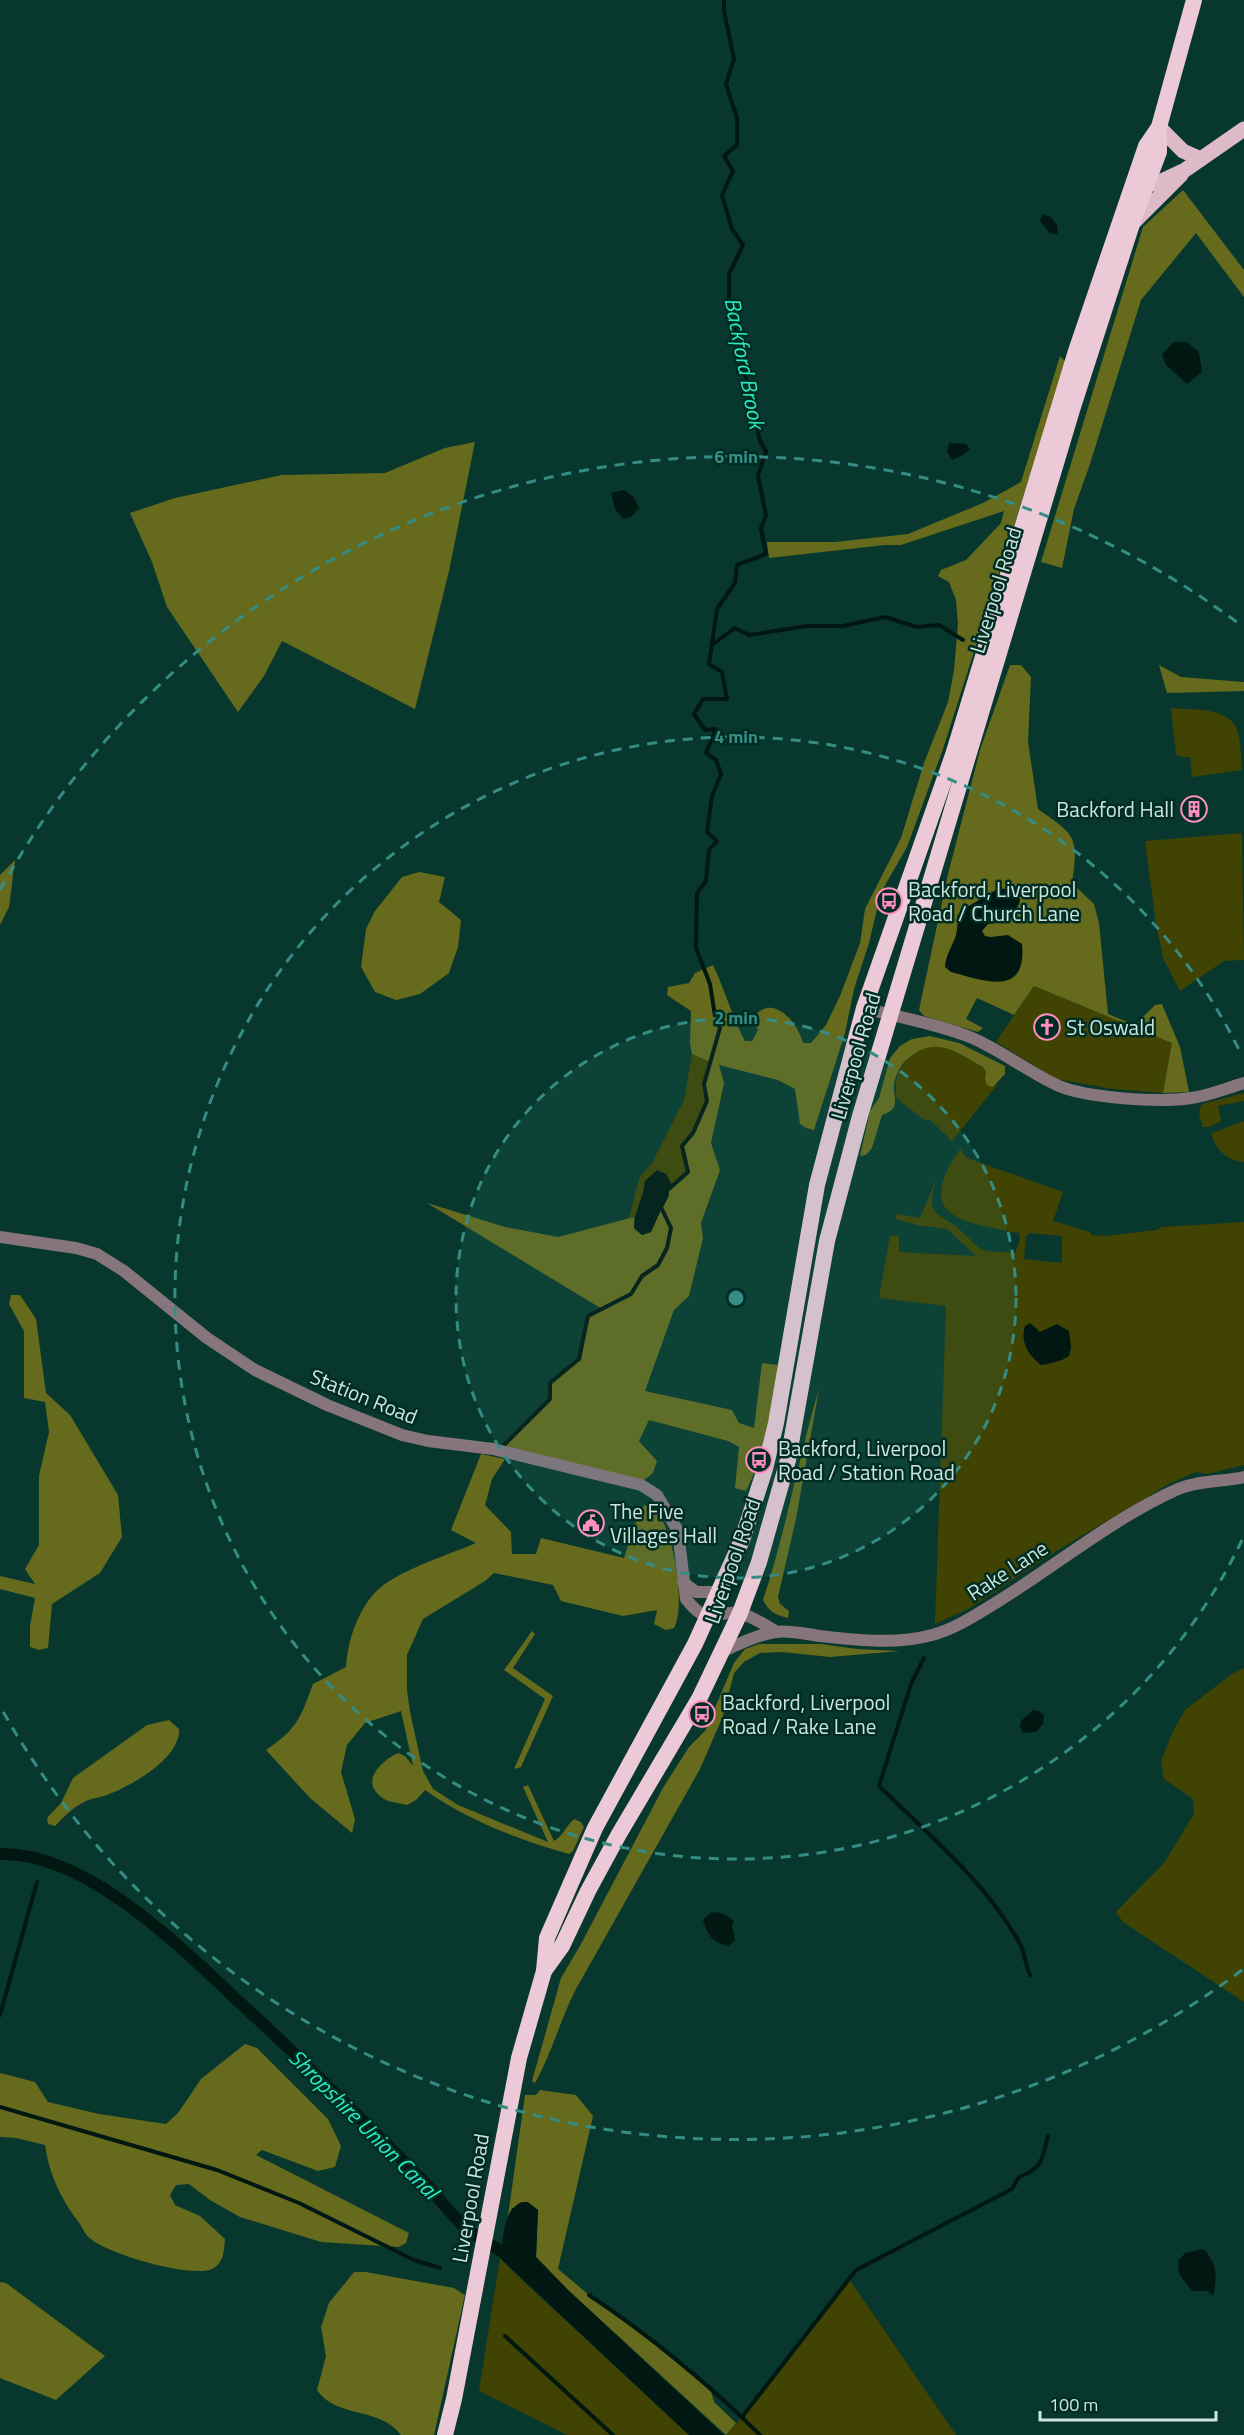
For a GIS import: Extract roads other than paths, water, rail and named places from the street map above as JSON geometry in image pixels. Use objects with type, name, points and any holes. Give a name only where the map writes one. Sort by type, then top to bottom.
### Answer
[{"type":"highway","name":"Liverpool Road","points":[[544,1971],[562,1946],[619,1834],[700,1697],[724,1651],[759,1562],[788,1460],[827,1240],[890,1015],[1072,410],[1132,224],[1146,146],[1159,127],[1194,0]]},
{"type":"highway","name":"Liverpool Road","points":[[445,2435],[519,2058],[544,1971],[547,1938],[595,1828],[708,1617],[741,1540],[765,1469],[776,1424],[817,1185],[864,1008],[953,755],[1076,351],[1140,183]]},
{"type":"main road","points":[[1159,127],[1183,151],[1201,159]]},
{"type":"main road","points":[[1140,183],[1155,184],[1185,170],[1244,129]]},
{"type":"main road","points":[[1132,224],[1173,185],[1185,170]]},
{"type":"street","points":[[864,1008],[968,1036],[1038,1076],[1062,1087],[1083,1092],[1148,1099],[1192,1098],[1244,1083]]},
{"type":"street","name":"Station Road","points":[[0,1237],[76,1248],[97,1254],[124,1271],[207,1338],[255,1370],[327,1404],[402,1435],[428,1441],[493,1449],[641,1485],[657,1495],[678,1531],[686,1599],[700,1613],[708,1617]]},
{"type":"street","name":"Rake Lane","points":[[724,1651],[743,1642],[777,1632],[884,1641],[908,1641],[935,1635],[1032,1581],[1079,1546],[1178,1489],[1198,1482],[1226,1481],[1244,1477]]},
{"type":"street","points":[[683,1582],[696,1592],[719,1592]]},
{"type":"street","points":[[708,1617],[740,1613]]},
{"type":"street","name":"Rake Lane","points":[[740,1613],[777,1632]]},
{"type":"water","points":[[1042,214],[1051,217],[1057,225],[1058,235],[1050,233],[1040,221]]},
{"type":"water","points":[[1174,342],[1187,342],[1199,352],[1202,372],[1187,384],[1166,365],[1162,354]]},
{"type":"water","points":[[949,443],[966,444],[970,449],[952,460],[947,452]]},
{"type":"water","points":[[624,490],[634,497],[639,508],[631,517],[623,519],[615,509],[611,493]]},
{"type":"water","points":[[999,888],[1011,890],[1020,899],[1019,905],[1009,917],[988,924],[982,931],[985,936],[991,937],[1008,935],[1022,944],[1022,961],[1018,972],[1011,979],[1001,982],[951,972],[945,967],[946,960],[957,932],[957,916],[964,903],[969,906]]},
{"type":"water","points":[[657,1170],[666,1174],[672,1185],[651,1232],[642,1235],[634,1228],[635,1216],[645,1181]]},
{"type":"water","points":[[1030,1323],[1040,1332],[1057,1324],[1069,1331],[1071,1348],[1069,1356],[1041,1365],[1032,1357],[1024,1342],[1025,1326]]},
{"type":"water","points":[[1033,1710],[1044,1715],[1043,1724],[1036,1732],[1023,1733],[1020,1727],[1021,1721]]},
{"type":"water","points":[[717,1912],[734,1921],[732,1925],[735,1940],[729,1946],[723,1945],[709,1934],[703,1920],[710,1913]]},
{"type":"water","points":[[522,2202],[528,2202],[538,2210],[536,2257],[568,2290],[724,2435],[689,2435],[500,2258],[507,2218],[511,2211]]},
{"type":"water","points":[[1203,2249],[1214,2265],[1216,2283],[1213,2296],[1208,2291],[1192,2291],[1179,2274],[1178,2261],[1185,2253]]},
{"type":"waterway","name":"Backford Brook","points":[[670,1188],[688,1172],[682,1146],[693,1133],[707,1101],[704,1084],[720,1028],[715,1016],[710,984],[696,948],[697,893],[706,881],[709,850],[717,841],[707,832],[712,796],[721,774],[716,760],[706,753],[716,729],[705,730],[694,714],[703,699],[727,699],[722,672],[709,664],[717,609],[735,583],[737,565],[766,554],[761,528],[766,515],[758,476],[766,451],[760,441],[729,304],[729,274],[743,245],[732,229],[722,195],[733,171],[724,156],[737,145],[737,118],[726,84],[734,59],[724,11],[724,0]]},
{"type":"waterway","points":[[713,644],[735,628],[749,635],[807,626],[843,626],[885,617],[917,627],[939,625],[963,640]]},
{"type":"waterway","name":"Backford Brook","points":[[503,1446],[550,1399],[550,1383],[579,1359],[588,1316],[631,1294],[642,1276],[658,1265],[667,1248],[671,1228],[661,1207],[667,1195]]},
{"type":"waterway","points":[[924,1658],[911,1684],[879,1786],[956,1860],[991,1900],[1020,1944],[1030,1975]]},
{"type":"waterway","name":"Shropshire Union Canal","points":[[0,1854],[34,1858],[68,1870],[102,1887],[166,1935],[337,2095],[424,2182],[461,2224],[513,2259]]},
{"type":"waterway","points":[[0,2015],[37,1882]]},
{"type":"waterway","points":[[0,2107],[217,2170],[299,2203],[414,2260],[440,2268]]},
{"type":"waterway","points":[[742,2417],[856,2270],[1012,2189],[1019,2177],[1033,2170],[1040,2162],[1048,2136]]},
{"type":"waterway","points":[[589,2295],[634,2326],[678,2361],[760,2435]]},
{"type":"waterway","points":[[505,2336],[613,2435]]},
{"type":"place","name":"Backford Hall","points":[[1194,809]]},
{"type":"place","name":"Backford, Liverpool Road / Church Lane","points":[[889,901]]},
{"type":"place","name":"St Oswald","points":[[1047,1027]]},
{"type":"place","name":"Backford, Liverpool Road / Station Road","points":[[759,1460]]},
{"type":"place","name":"The Five Villages Hall","points":[[591,1523]]},
{"type":"place","name":"Backford, Liverpool Road / Rake Lane","points":[[702,1714]]}]
